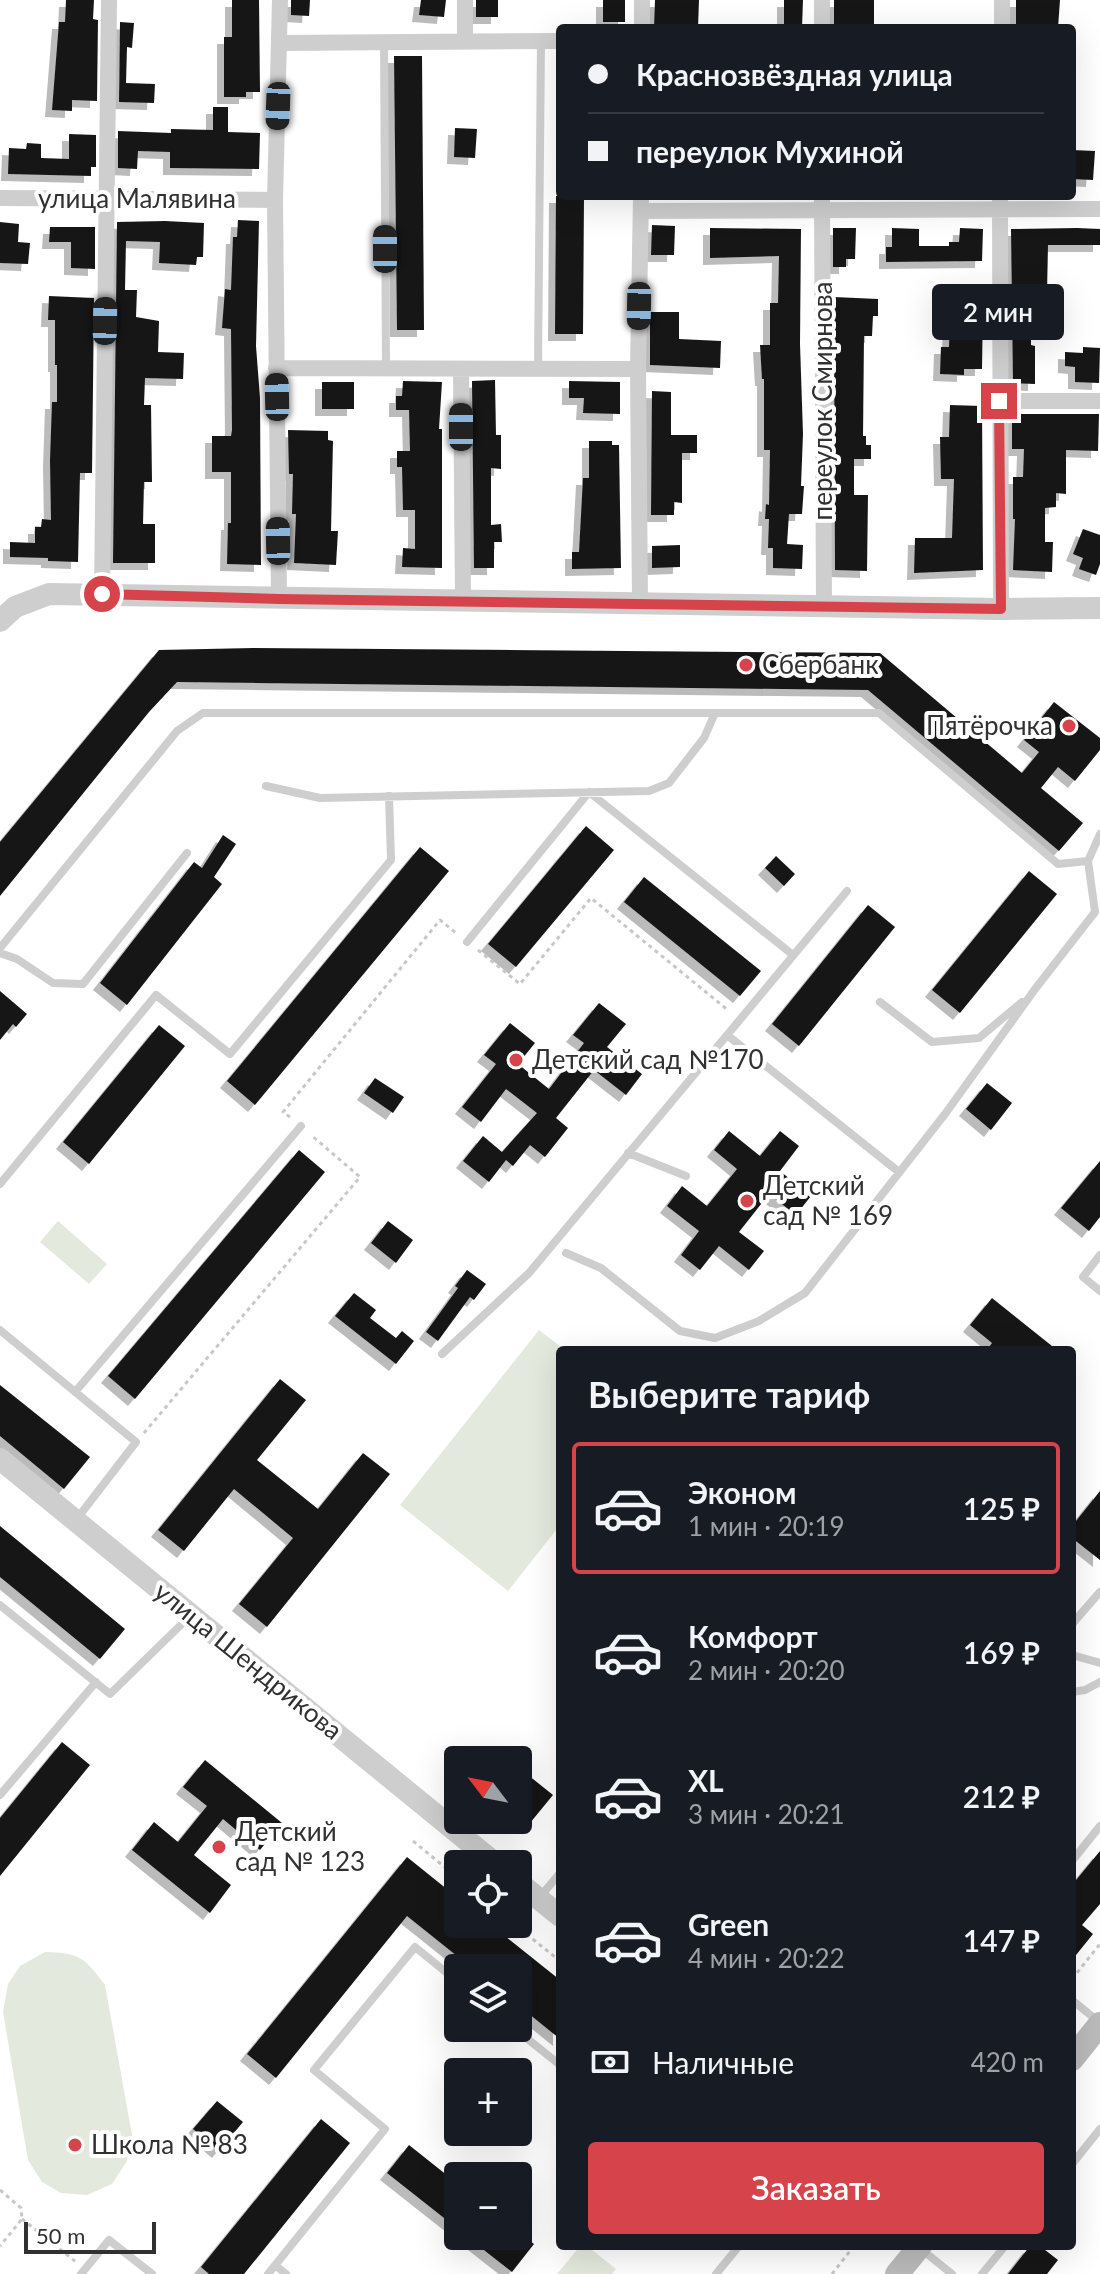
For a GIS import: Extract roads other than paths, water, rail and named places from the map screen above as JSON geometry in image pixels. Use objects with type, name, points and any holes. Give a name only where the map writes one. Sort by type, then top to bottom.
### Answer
[{"type":"main road","points":[[1076,2054],[1100,2023]]},
{"type":"main road","points":[[897,2274],[916,2250]]},
{"type":"street","points":[[102,594],[109,0]]},
{"type":"street","points":[[279,599],[275,200],[280,0]]},
{"type":"street","points":[[465,0],[465,40]]},
{"type":"street","points":[[642,0],[642,24]]},
{"type":"street","points":[[822,0],[822,24]]},
{"type":"street","points":[[1002,0],[1002,24]]},
{"type":"street","points":[[280,43],[556,41]]},
{"type":"street","name":"улица Малявина","points":[[0,198],[275,200]]},
{"type":"street","name":"переулок Смирнова","points":[[822,202],[824,606]]},
{"type":"street","points":[[640,603],[638,369],[641,203],[1000,203],[1100,209]]},
{"type":"street","points":[[1000,203],[1001,609]]},
{"type":"street","points":[[276,368],[638,369]]},
{"type":"street","points":[[461,369],[463,600]]},
{"type":"street","points":[[999,401],[1100,401]]},
{"type":"street","points":[[8,614],[49,594],[1100,608]]},
{"type":"street","name":"улица Шендрикова","points":[[0,1459],[479,1850]]},
{"type":"street","points":[[532,1893],[556,1913]]},
{"type":"lane","points":[[538,369],[541,41]]},
{"type":"lane","points":[[384,42],[386,368]]},
{"type":"lane","points":[[187,853],[83,984],[53,983],[0,950],[177,731],[203,713],[879,713],[1058,864],[1088,861]]},
{"type":"lane","points":[[266,786],[320,798],[649,791],[669,783],[704,738],[715,713]]},
{"type":"lane","points":[[467,942],[589,792]]},
{"type":"lane","points":[[589,792],[793,955]]},
{"type":"lane","points":[[0,1184],[156,995],[230,1054],[391,860],[389,796]]},
{"type":"lane","points":[[566,1253],[601,1268],[680,1331],[715,1338],[759,1321],[805,1293],[1095,912],[1088,861],[1100,834]]},
{"type":"lane","points":[[442,1354],[529,1273],[847,891]]},
{"type":"lane","points":[[880,1002],[932,1042],[979,1038],[1033,992]]},
{"type":"lane","points":[[727,1035],[899,1172]]},
{"type":"lane","points":[[75,1392],[301,1126]]},
{"type":"lane","points":[[628,1153],[686,1176]]},
{"type":"lane","points":[[1100,1255],[1083,1277],[1100,1291]]},
{"type":"lane","points":[[0,1330],[136,1442],[75,1520]]},
{"type":"lane","points":[[1076,1619],[1100,1592]]},
{"type":"lane","points":[[0,1605],[110,1694],[191,1615]]},
{"type":"lane","points":[[1076,1656],[1100,1663]]},
{"type":"lane","points":[[0,1795],[96,1682]]},
{"type":"lane","points":[[1076,1691],[1100,1682]]},
{"type":"lane","points":[[1076,1856],[1100,1826]]},
{"type":"lane","points":[[539,1899],[556,1878]]},
{"type":"lane","points":[[268,2274],[385,2129],[314,2070],[415,1947],[444,1971]]},
{"type":"lane","points":[[1076,2003],[1100,2023]]},
{"type":"lane","points":[[531,2042],[556,2062]]},
{"type":"lane","points":[[1076,2159],[1100,2129]]},
{"type":"lane","points":[[83,2272],[109,2240],[152,2274]]},
{"type":"lane","points":[[716,2274],[736,2250]]},
{"type":"lane","points":[[924,2250],[952,2274]]},
{"type":"lane","points":[[982,2274],[1002,2250]]},
{"type":"lane","points":[[275,2265],[286,2274]]},
{"type":"place","name":"Сбербанк","points":[[746,665]]},
{"type":"place","name":"Пятёрочка","points":[[1069,726]]},
{"type":"place","name":"Детский сад №170","points":[[516,1060]]},
{"type":"place","name":"Детский сад № 169","points":[[747,1201]]},
{"type":"place","name":"Детский сад № 123","points":[[219,1847]]},
{"type":"place","name":"Школа № 83","points":[[75,2145]]}]
